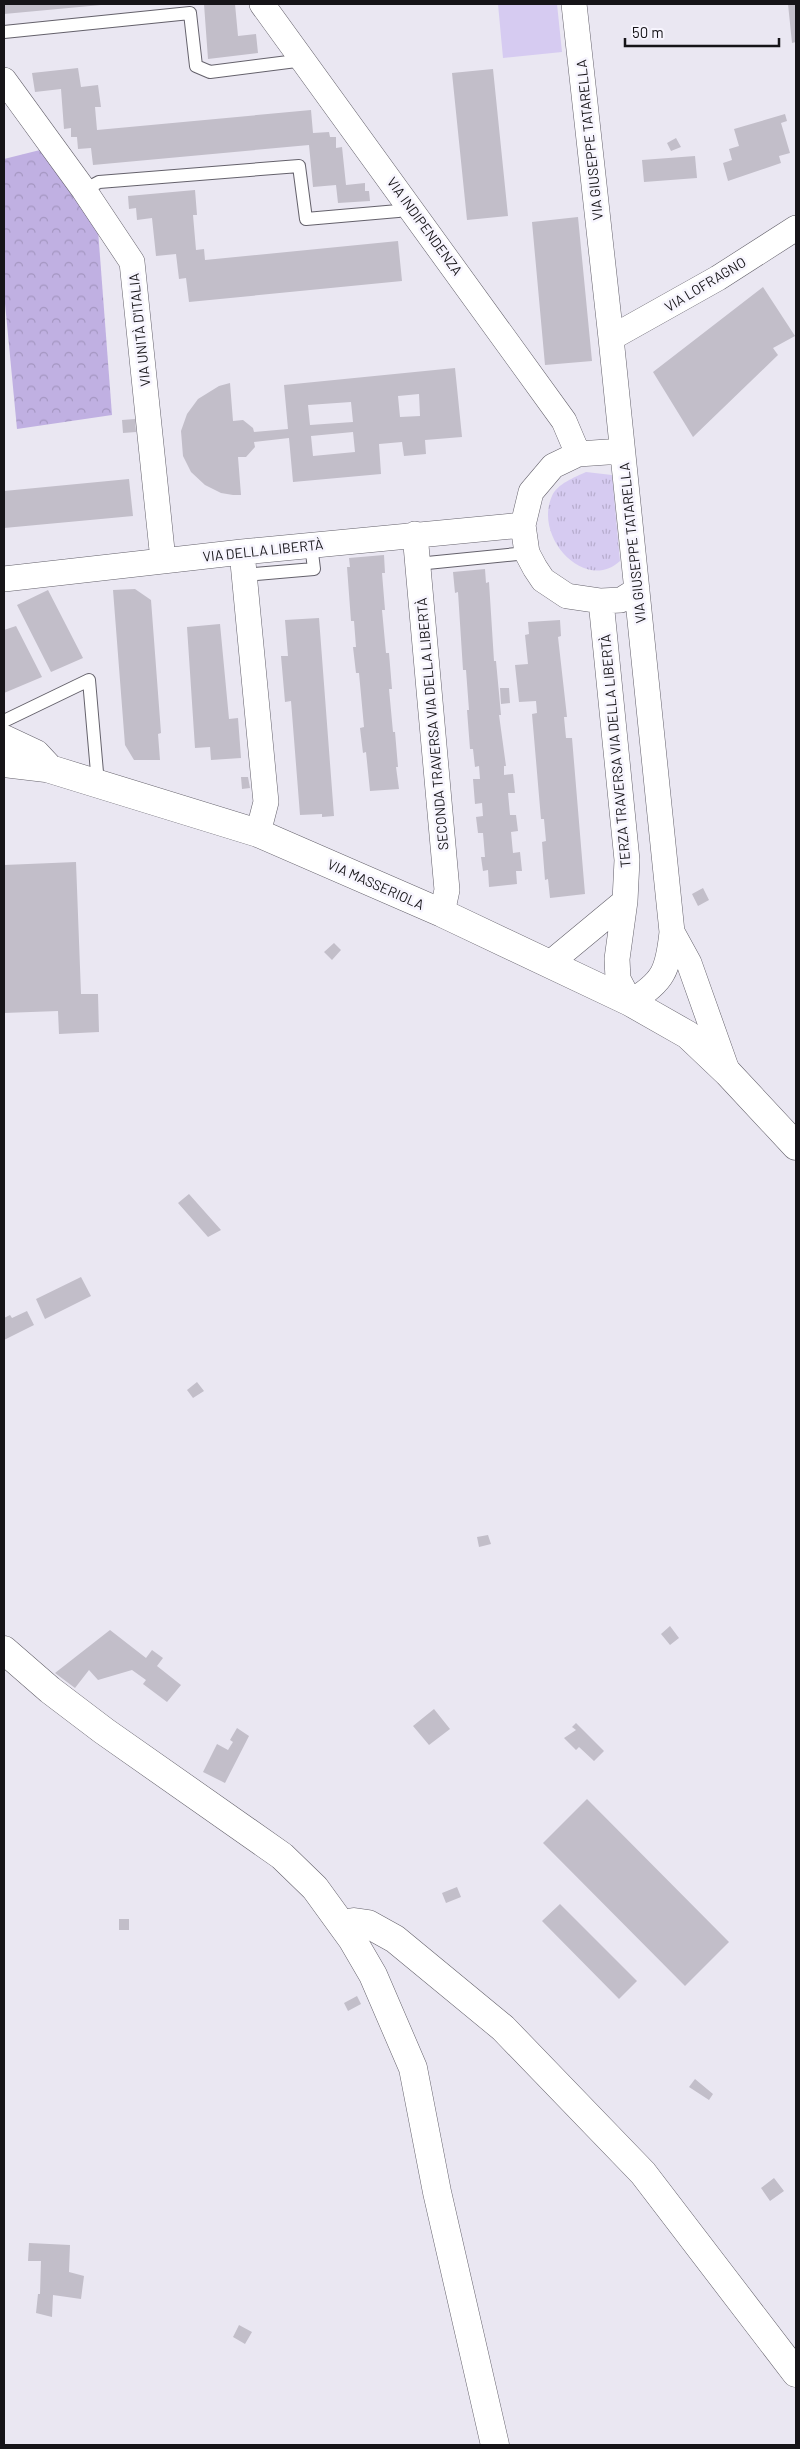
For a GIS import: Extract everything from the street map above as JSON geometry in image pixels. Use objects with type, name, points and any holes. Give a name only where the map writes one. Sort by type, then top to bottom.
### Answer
[{"type":"street","name":"VIA INDIPENDENZA","points":[[262,4],[411,206],[564,421],[578,454]]},
{"type":"street","name":"VIA GIUSEPPE TATARELLA","points":[[574,4],[612,338],[672,932],[689,963],[728,1073]]},
{"type":"street","name":"VIA UNITÀ D'ITALIA","points":[[4,80],[84,190],[132,262],[163,560]]},
{"type":"street","name":"VIA LOFRAGNO","points":[[612,338],[718,278],[796,228]]},
{"type":"street","points":[[622,451],[578,454],[553,466],[532,492],[523,525],[527,553],[543,580],[567,596],[602,601],[621,600],[637,590]]},
{"type":"street","name":"VIA DELLA LIBERTÀ","points":[[4,579],[163,560],[243,563],[312,545],[523,525]]},
{"type":"street","name":"SECONDA TRAVERSA VIA DELLA LIBERTÀ","points":[[415,534],[447,890],[442,913]]},
{"type":"street","points":[[243,563],[266,802],[258,833]]},
{"type":"street","name":"TERZA TRAVERSA VIA DELLA LIBERTÀ","points":[[602,601],[626,890],[617,959],[618,978],[630,1002]]},
{"type":"street","name":"VIA MASSERIOLA","points":[[4,739],[36,754],[50,769],[258,833],[442,913],[630,1002],[688,1035],[728,1073],[796,1146]]},
{"type":"street","points":[[4,763],[50,769]]},
{"type":"street","points":[[549,964],[626,890],[666,878]]},
{"type":"street","points":[[630,1002],[647,992],[661,978],[669,958],[672,932]]},
{"type":"street","points":[[4,1650],[50,1690],[104,1731],[282,1856],[314,1888],[342,1924],[373,1975],[413,2068],[437,2192],[496,2445]]},
{"type":"street","points":[[342,1924],[354,1922],[368,1924],[395,1939],[503,2028],[643,2172],[796,2373]]},
{"type":"lane","points":[[4,32],[190,13],[196,66],[210,72],[304,60]]},
{"type":"lane","points":[[84,190],[99,182],[299,166],[306,219],[398,211],[411,206]]},
{"type":"lane","points":[[417,564],[527,553]]},
{"type":"lane","points":[[4,721],[89,680],[98,784]]},
{"type":"green space","points":[[498,4],[557,4],[562,52],[503,58]]},
{"type":"green space","points":[[40,150],[98,230],[112,415],[17,429],[4,293],[4,159]]},
{"type":"green space","points":[[586,472],[612,475],[620,561],[607,569],[592,570],[579,566],[566,556],[556,543],[550,528],[548,512],[554,492],[567,481]]},
{"type":"building","points":[[4,4],[101,4],[101,5],[4,14]]},
{"type":"building","points":[[204,4],[235,4],[238,36],[256,34],[258,53],[208,59]]},
{"type":"building","points":[[788,4],[796,4],[796,42],[792,43]]},
{"type":"building","points":[[78,68],[81,87],[98,85],[101,107],[95,107],[97,130],[311,110],[313,133],[329,132],[330,137],[336,137],[336,148],[342,147],[346,185],[365,183],[365,191],[369,191],[370,201],[338,203],[336,185],[313,187],[309,145],[93,165],[91,148],[78,149],[77,137],[71,137],[71,128],[64,129],[61,89],[35,92],[32,73]]},
{"type":"building","points":[[493,69],[508,216],[467,220],[452,73]]},
{"type":"building","points":[[785,114],[787,121],[781,123],[790,153],[779,156],[781,163],[728,181],[723,163],[732,160],[729,149],[739,146],[734,129]]},
{"type":"building","points":[[676,138],[681,147],[671,151],[667,143]]},
{"type":"building","points":[[695,156],[697,178],[644,182],[642,160]]},
{"type":"building","points":[[195,190],[197,215],[193,215],[196,250],[204,249],[205,260],[398,241],[402,281],[189,302],[186,278],[179,279],[176,254],[156,256],[152,218],[137,220],[136,208],[129,209],[128,196]]},
{"type":"building","points":[[578,217],[592,361],[545,365],[532,222]]},
{"type":"building","points":[[763,287],[795,336],[773,348],[778,355],[693,437],[653,372]]},
{"type":"building","points":[[455,368],[462,437],[425,440],[426,454],[404,456],[402,442],[379,444],[381,474],[293,482],[289,438],[254,442],[255,447],[246,457],[238,457],[241,495],[221,493],[205,485],[191,472],[183,456],[181,431],[187,414],[198,399],[219,386],[230,383],[233,421],[243,420],[253,428],[254,432],[288,429],[284,385]],"holes":[[[419,394],[420,416],[400,417],[398,396]],[[351,402],[353,422],[310,425],[308,405]],[[353,432],[355,452],[313,456],[311,436]]]},
{"type":"building","points":[[135,419],[136,432],[123,433],[122,420]]},
{"type":"building","points":[[129,479],[133,516],[4,528],[4,491]]},
{"type":"building","points":[[384,555],[385,573],[382,573],[385,610],[382,610],[386,653],[389,653],[392,689],[389,689],[393,732],[395,732],[399,789],[370,791],[366,752],[363,753],[360,728],[364,727],[359,673],[356,673],[353,647],[356,647],[354,621],[351,621],[347,567],[350,567],[349,558]]},
{"type":"building","points":[[485,569],[486,583],[489,582],[494,661],[496,661],[501,715],[499,715],[506,766],[504,766],[504,775],[513,774],[515,793],[508,793],[510,815],[516,815],[518,831],[511,832],[513,853],[520,852],[522,871],[516,871],[517,884],[489,887],[488,870],[483,871],[481,857],[485,857],[483,833],[478,833],[476,817],[483,816],[482,803],[475,804],[473,779],[480,779],[479,766],[475,767],[473,749],[470,749],[466,670],[463,670],[458,592],[455,593],[453,572]]},
{"type":"building","points":[[135,589],[151,600],[161,733],[158,734],[160,760],[134,760],[125,745],[113,590]]},
{"type":"building","points":[[48,590],[83,658],[51,672],[17,605]]},
{"type":"building","points":[[319,618],[334,816],[322,817],[322,814],[300,815],[291,701],[285,702],[281,656],[288,656],[285,620]]},
{"type":"building","points":[[560,620],[561,636],[558,637],[567,717],[564,717],[566,738],[572,738],[585,894],[550,898],[548,879],[545,880],[542,842],[546,841],[544,819],[541,819],[532,714],[537,713],[536,701],[519,702],[515,665],[528,664],[525,635],[529,634],[528,622]]},
{"type":"building","points":[[220,624],[229,719],[238,718],[241,758],[211,760],[210,747],[195,748],[187,627]]},
{"type":"building","points":[[16,626],[42,677],[4,693],[4,630]]},
{"type":"building","points":[[500,688],[509,688],[510,703],[501,704]]},
{"type":"building","points":[[241,777],[248,777],[250,788],[242,789]]},
{"type":"building","points":[[76,862],[81,994],[98,994],[99,1032],[59,1034],[58,1011],[4,1013],[4,865]]},
{"type":"building","points":[[703,888],[709,900],[698,906],[692,894]]},
{"type":"building","points":[[334,943],[341,950],[332,960],[324,952]]},
{"type":"building","points":[[189,1194],[221,1230],[208,1237],[178,1203]]},
{"type":"building","points":[[81,1277],[91,1296],[45,1319],[36,1299]]},
{"type":"building","points":[[27,1311],[34,1325],[4,1340],[4,1318],[10,1315],[12,1318]]},
{"type":"building","points":[[197,1382],[204,1391],[193,1398],[187,1390]]},
{"type":"building","points":[[488,1535],[491,1544],[479,1547],[477,1537]]},
{"type":"building","points":[[670,1626],[679,1638],[670,1645],[661,1634]]},
{"type":"building","points":[[110,1630],[146,1658],[152,1650],[163,1658],[157,1666],[181,1685],[167,1702],[143,1684],[146,1680],[132,1670],[98,1680],[89,1670],[75,1688],[55,1673]]},
{"type":"building","points":[[434,1709],[450,1729],[429,1745],[413,1726]]},
{"type":"building","points":[[576,1723],[604,1751],[594,1761],[579,1747],[576,1750],[564,1738],[576,1730],[572,1727]]},
{"type":"building","points":[[237,1728],[249,1736],[225,1783],[203,1772],[217,1744],[228,1750],[233,1742],[230,1740]]},
{"type":"building","points":[[587,1799],[729,1942],[685,1986],[543,1843]]},
{"type":"building","points":[[457,1887],[461,1897],[446,1903],[442,1893]]},
{"type":"building","points":[[560,1904],[637,1981],[619,1999],[542,1921]]},
{"type":"building","points":[[119,1919],[129,1919],[129,1930],[119,1930]]},
{"type":"building","points":[[357,1996],[361,2004],[348,2011],[344,2003]]},
{"type":"building","points":[[695,2079],[713,2094],[709,2100],[689,2087]]},
{"type":"building","points":[[774,2178],[784,2191],[770,2201],[761,2188]]},
{"type":"building","points":[[29,2243],[70,2245],[69,2272],[84,2276],[81,2299],[53,2295],[52,2317],[36,2313],[38,2294],[40,2294],[41,2261],[28,2261]]},
{"type":"building","points":[[239,2325],[252,2332],[245,2344],[233,2337]]}]
